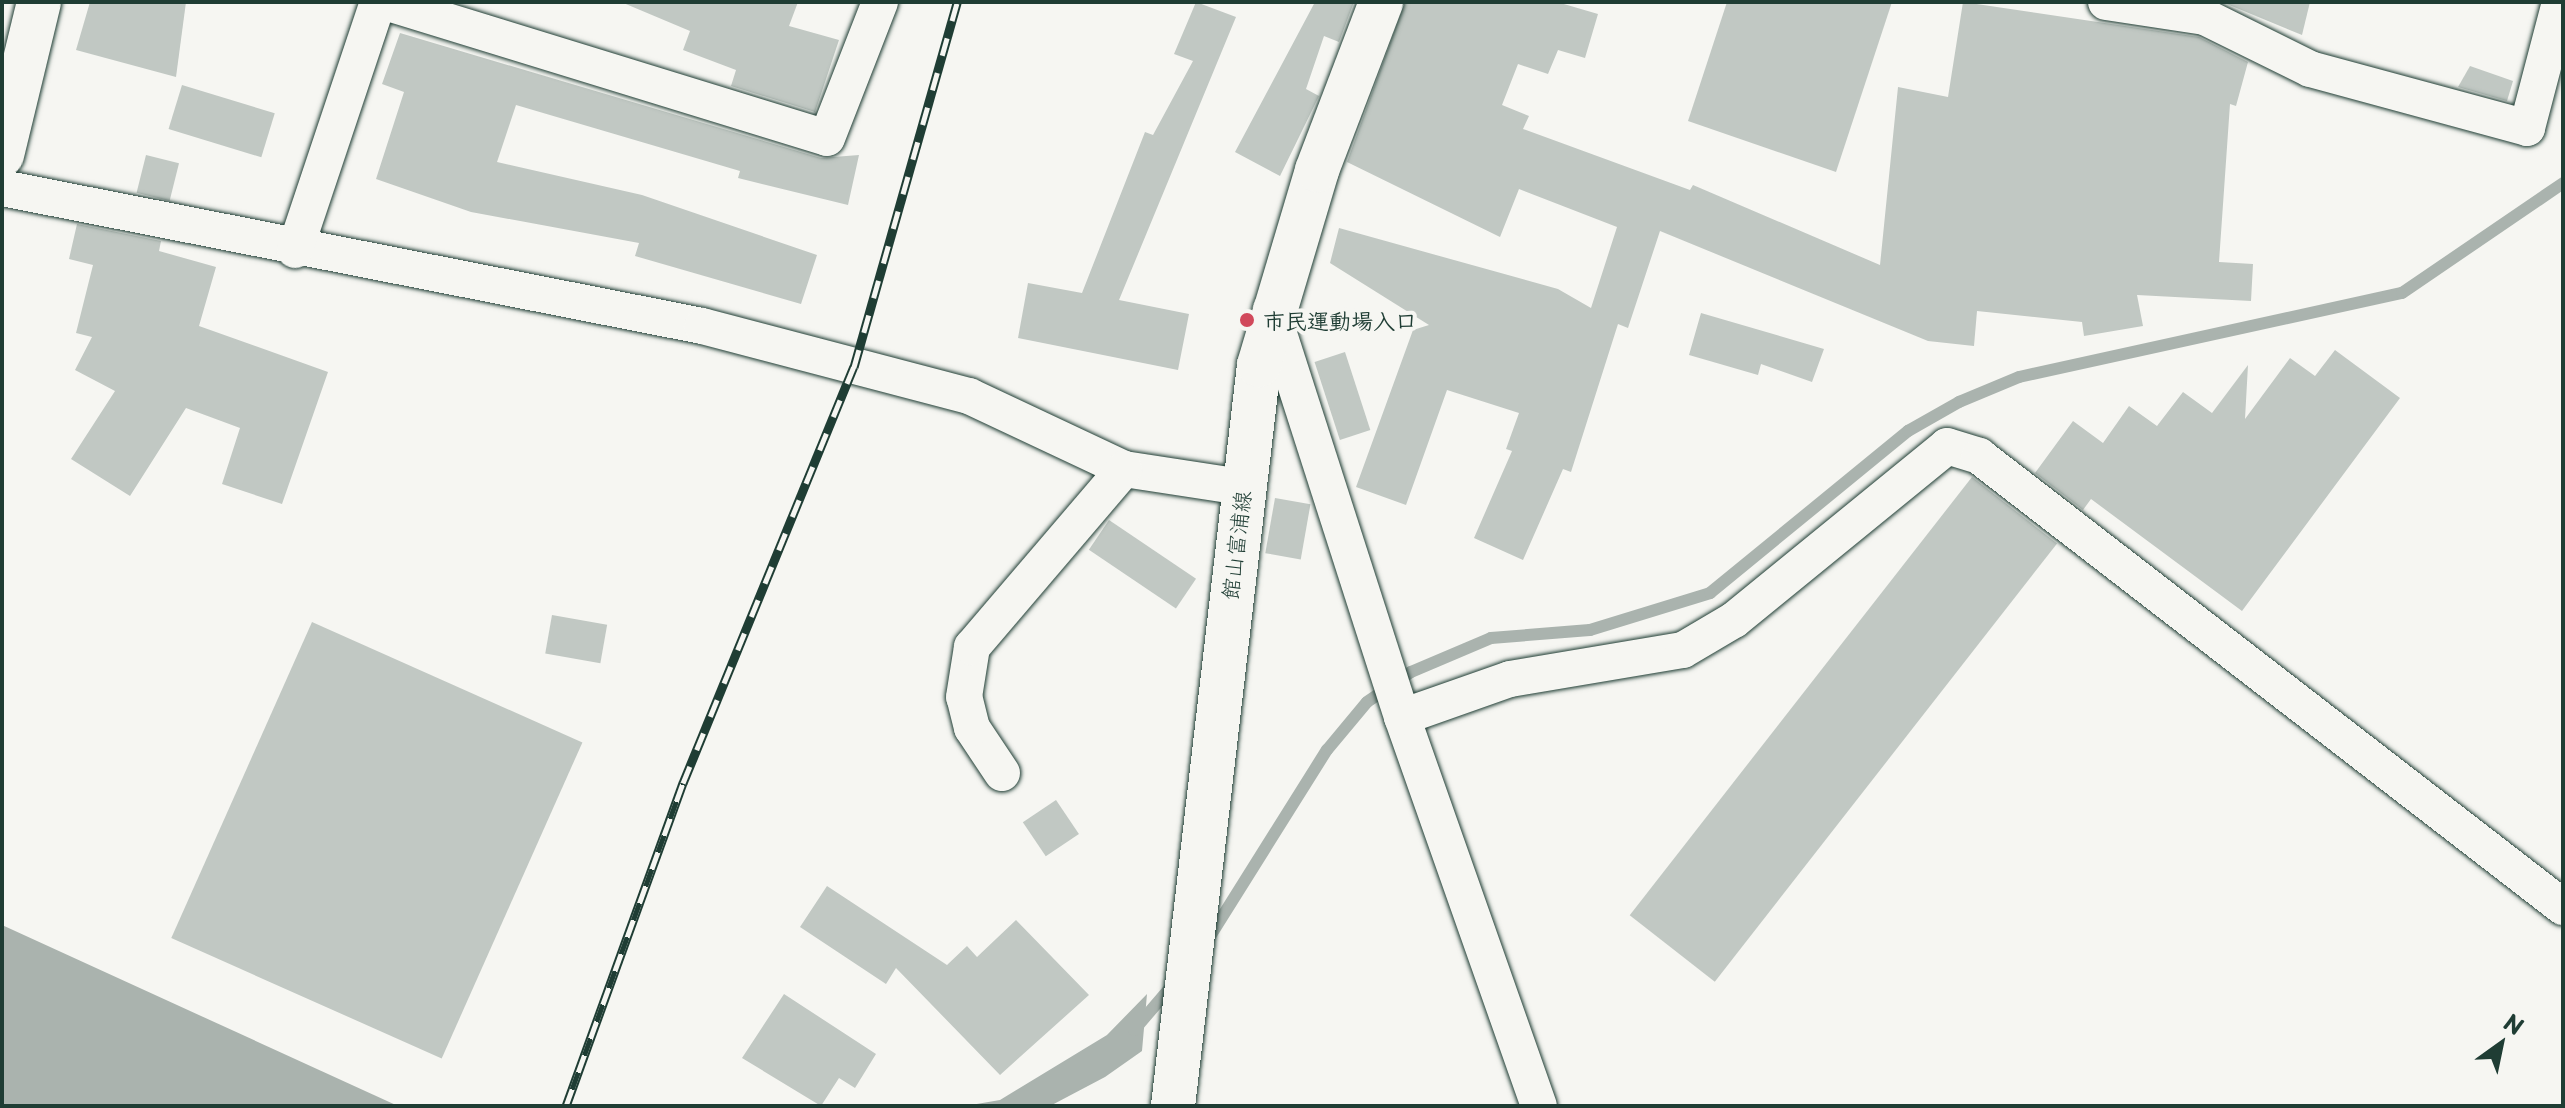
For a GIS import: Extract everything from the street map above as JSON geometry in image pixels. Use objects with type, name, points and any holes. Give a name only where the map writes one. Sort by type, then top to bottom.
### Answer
[{"type":"main road","points":[[2,155],[39,2]]},
{"type":"main road","name":"館山富浦線","points":[[1173,1106],[1191,917],[1242,487],[1271,309],[1381,2]]},
{"type":"street","points":[[295,250],[378,2]]},
{"type":"street","points":[[385,2],[827,138],[880,2]]},
{"type":"street","points":[[2106,2],[2205,17],[2310,69],[2527,128],[2560,2]]},
{"type":"street","points":[[2,188],[295,250],[702,326],[969,396],[1124,469],[1242,487]]},
{"type":"street","points":[[1271,309],[1399,707],[1539,1106]]},
{"type":"street","points":[[1399,707],[1510,679],[1683,650],[1734,620],[1947,446],[1979,456],[2563,907]]},
{"type":"street","points":[[1002,773],[972,728],[964,697],[972,647],[1124,469]]},
{"type":"shaded area","points":[[2,925],[398,1106],[2,1106]]},
{"type":"shaded area","points":[[1147,994],[1142,1051],[1105,1077],[1050,1106],[965,1106],[1000,1100],[1107,1035]]},
{"type":"building","points":[[90,2],[186,2],[176,77],[76,50]]},
{"type":"building","points":[[621,2],[798,2],[789,26],[839,40],[815,112],[731,86],[736,70],[683,50],[690,31]]},
{"type":"building","points":[[1196,2],[1236,17],[1119,300],[1189,314],[1178,370],[1018,338],[1028,283],[1082,293],[1145,132],[1153,135],[1193,61],[1174,54]]},
{"type":"building","points":[[1315,2],[1354,2],[1339,42],[1324,36],[1306,89],[1319,96],[1280,176],[1235,152]]},
{"type":"building","points":[[1405,2],[1557,2],[1598,14],[1585,58],[1558,50],[1548,74],[1518,64],[1502,105],[1529,116],[1523,129],[1690,190],[1693,185],[1880,265],[1898,87],[1948,97],[1963,2],[2199,37],[2248,62],[2236,106],[2230,104],[2219,262],[2253,264],[2251,301],[2137,295],[2143,326],[2084,336],[2082,322],[1977,311],[1974,346],[1928,341],[1660,231],[1628,328],[1618,324],[1571,472],[1563,469],[1523,560],[1474,538],[1512,451],[1506,449],[1519,413],[1447,390],[1406,505],[1356,487],[1413,330],[1429,325],[1330,263],[1339,228],[1558,289],[1591,308],[1617,227],[1519,189],[1500,237],[1347,162]]},
{"type":"building","points":[[1727,2],[1892,2],[1836,172],[1688,121]]},
{"type":"building","points":[[2222,2],[2310,2],[2302,35]]},
{"type":"building","points":[[400,33],[821,158],[859,155],[848,205],[738,178],[740,171],[516,105],[497,162],[642,195],[817,255],[801,304],[635,256],[639,243],[471,212],[376,179],[404,92],[382,84]]},
{"type":"building","points":[[2470,66],[2513,81],[2507,101],[2458,87]]},
{"type":"building","points":[[182,85],[275,113],[261,157],[169,129]]},
{"type":"building","points":[[146,155],[179,163],[170,201],[137,193]]},
{"type":"building","points":[[77,224],[161,241],[159,251],[216,267],[199,326],[328,372],[282,504],[222,484],[240,428],[186,408],[130,496],[71,459],[115,391],[75,370],[92,337],[76,333],[93,265],[69,259]]},
{"type":"building","points":[[1701,313],[1824,349],[1812,382],[1761,364],[1758,375],[1689,355]]},
{"type":"building","points":[[2335,350],[2400,398],[2242,611],[2091,499],[2083,510],[2035,473],[2073,421],[2103,443],[2129,406],[2157,426],[2183,392],[2212,413],[2248,365],[2245,419],[2290,358],[2315,376]]},
{"type":"building","points":[[1345,352],[1370,430],[1340,440],[1315,362]]},
{"type":"building","points":[[1972,477],[2057,543],[1715,982],[1630,915]]},
{"type":"building","points":[[1275,498],[1310,504],[1301,559],[1265,553]]},
{"type":"building","points":[[1109,520],[1196,579],[1176,609],[1089,550]]},
{"type":"building","points":[[552,615],[607,625],[600,663],[545,653]]},
{"type":"building","points":[[312,622],[582,742],[442,1058],[171,938]]},
{"type":"building","points":[[1056,800],[1079,834],[1046,856],[1023,822]]},
{"type":"building","points":[[827,886],[947,965],[967,946],[977,957],[1016,920],[1089,995],[1000,1075],[896,968],[886,984],[800,927]]},
{"type":"building","points":[[784,994],[876,1054],[855,1088],[839,1078],[821,1106],[742,1058]]},
{"type":"waterway","points":[[1207,941],[1327,750],[1367,702],[1411,672],[1491,638],[1590,630],[1710,593],[1908,431],[1959,402],[2019,377],[2402,293],[2563,183]]},
{"type":"waterway","points":[[1134,1030],[1171,987]]},
{"type":"railway","points":[[566,1106],[683,783],[854,367],[957,2]]},
{"type":"place","name":"市民運動場入口","points":[[1247,320]]}]
